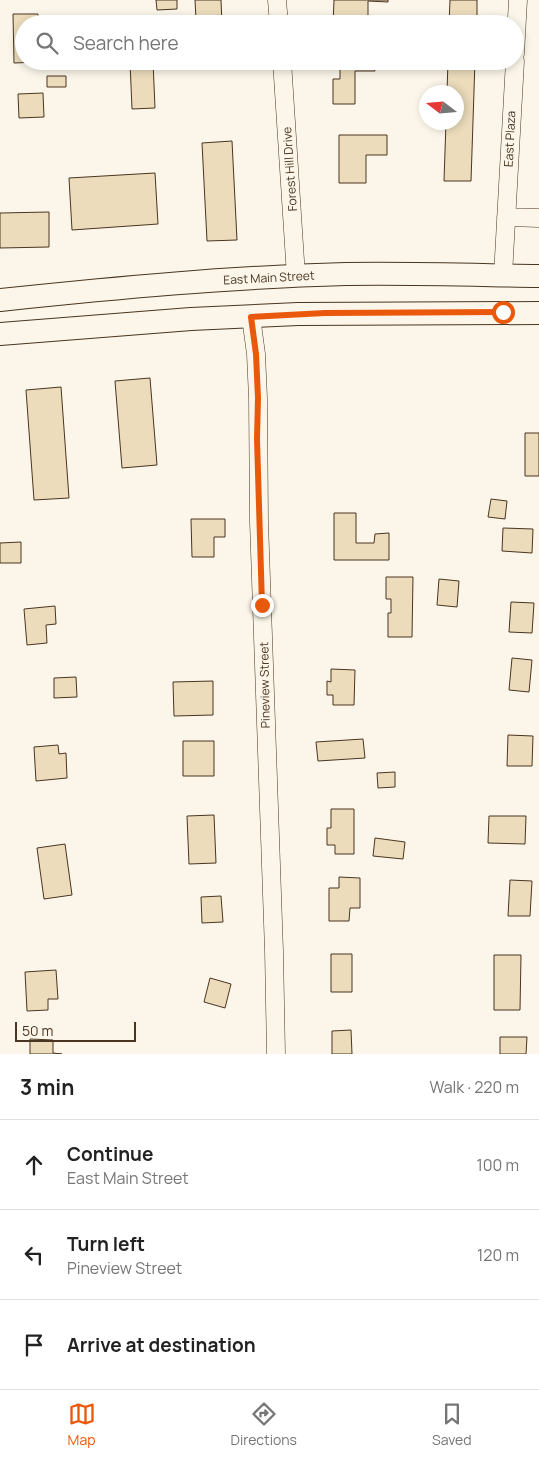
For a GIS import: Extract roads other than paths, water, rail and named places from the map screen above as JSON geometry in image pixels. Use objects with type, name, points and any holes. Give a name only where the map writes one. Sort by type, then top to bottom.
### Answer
[{"type":"main road","name":"East Main Street","points":[[0,300],[115,288],[296,276],[437,274],[539,276]]},
{"type":"main road","points":[[0,334],[163,320],[325,313],[539,313]]},
{"type":"street","points":[[277,0],[278,15]]},
{"type":"street","points":[[517,15],[518,0]]},
{"type":"street","name":"Forest Hill Drive","points":[[283,70],[296,276]]},
{"type":"street","name":"East Plaza","points":[[503,275],[514,70]]},
{"type":"street","points":[[506,217],[539,218]]},
{"type":"street","name":"Pineview Street","points":[[251,317],[256,354],[258,398],[259,505],[276,1054]]}]
